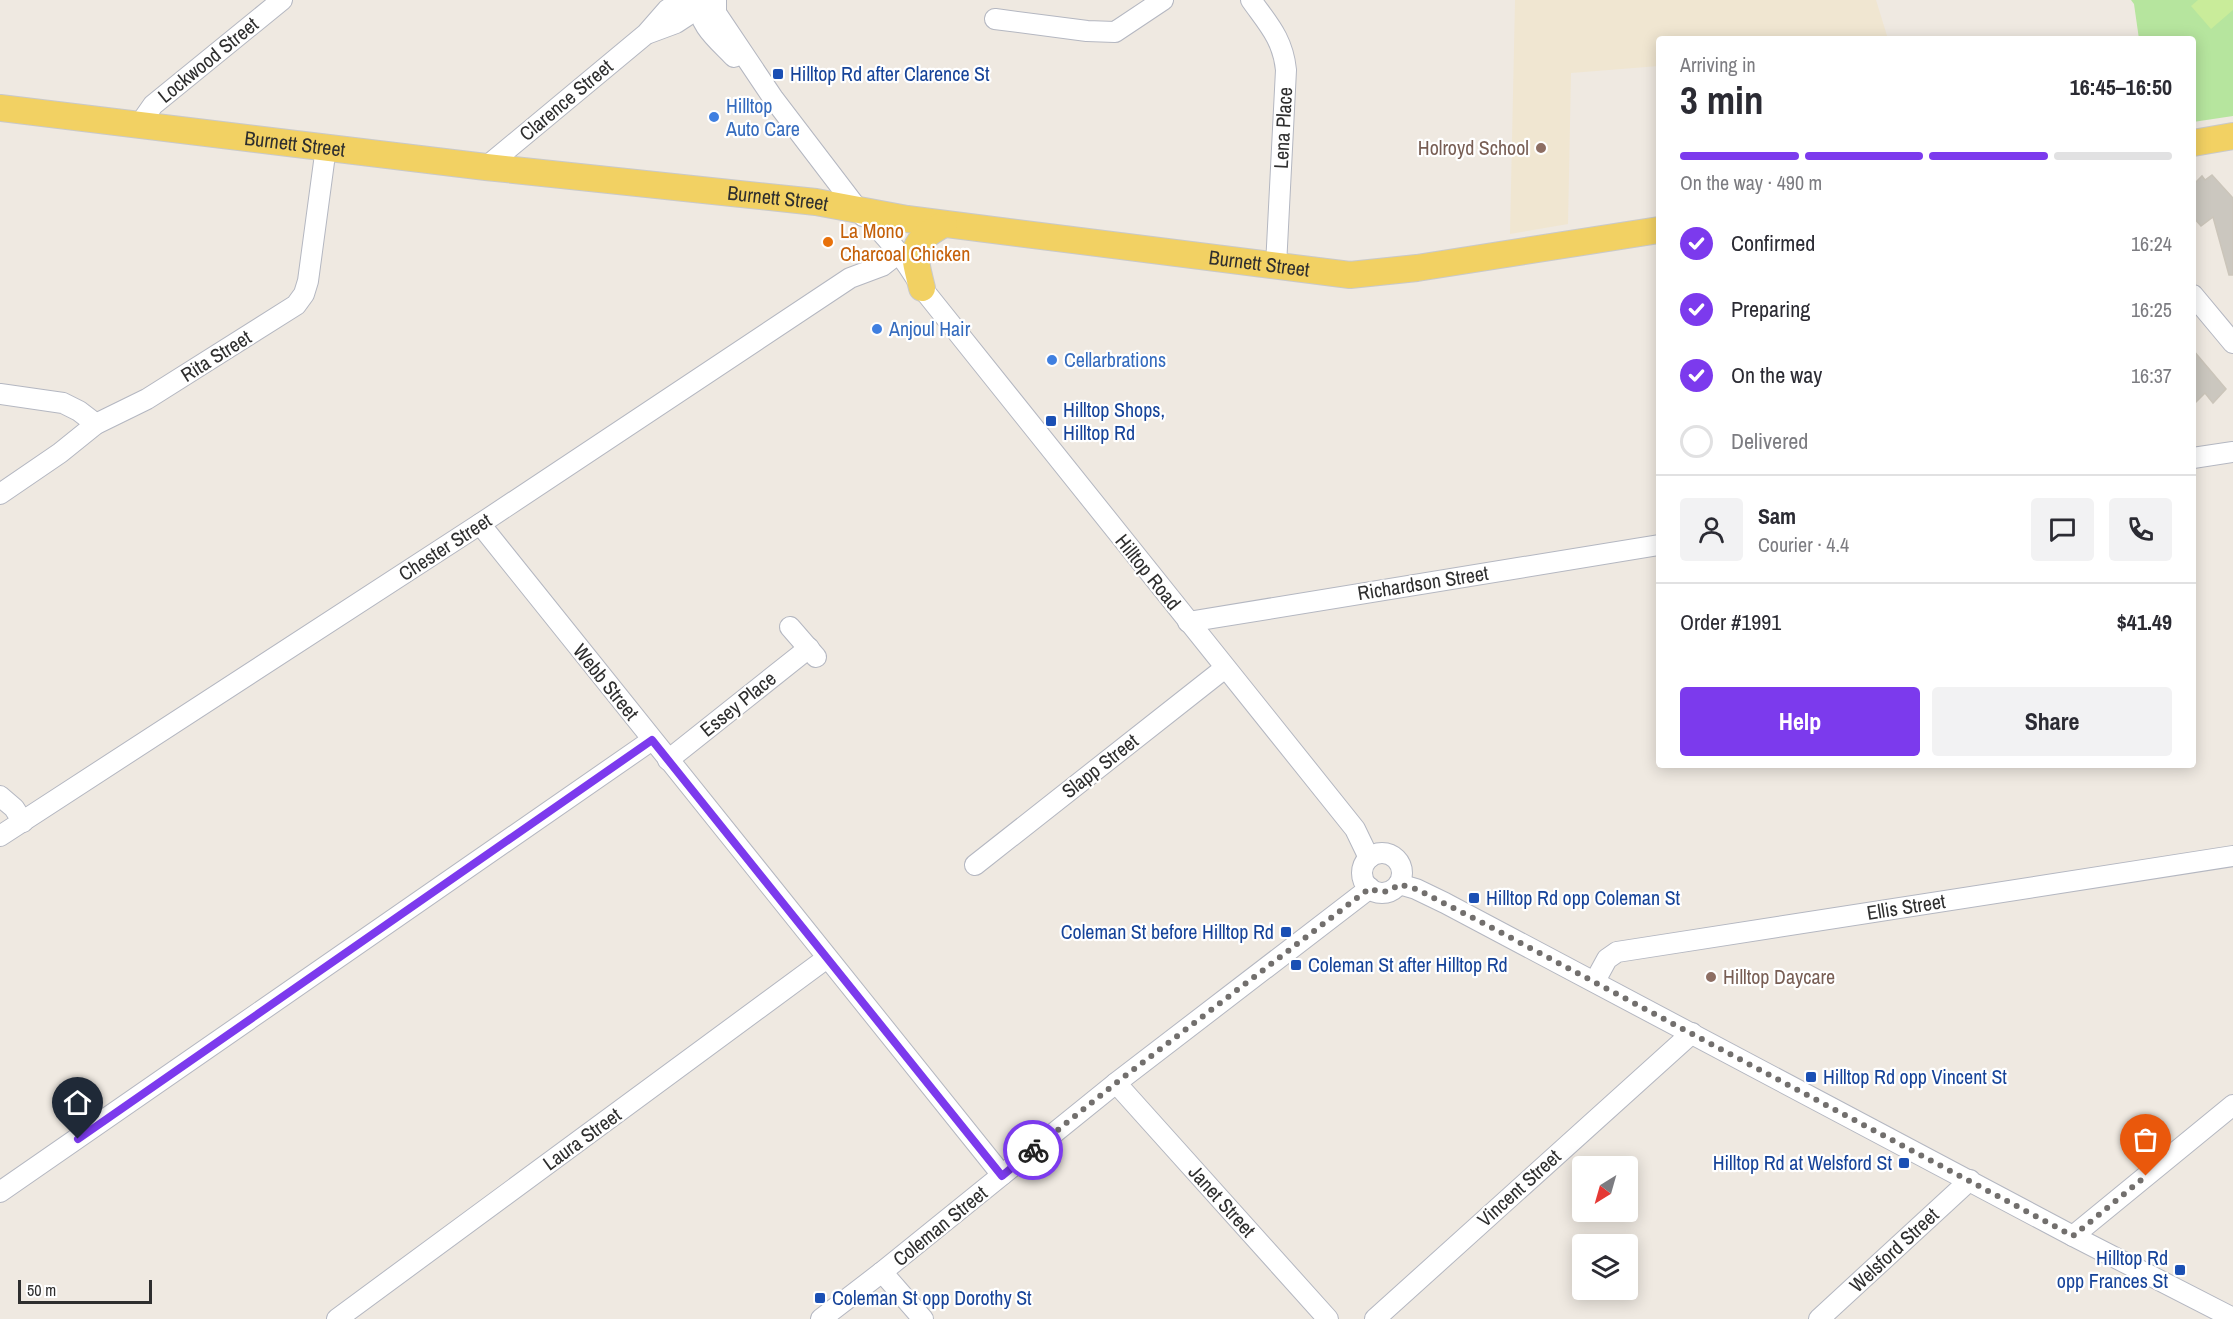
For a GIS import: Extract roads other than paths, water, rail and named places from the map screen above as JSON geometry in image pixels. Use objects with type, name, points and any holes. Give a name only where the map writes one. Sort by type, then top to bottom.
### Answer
[{"type":"main road","name":"Burnett Street","points":[[0,108],[486,167],[816,202],[944,224],[1350,275],[1417,268],[1656,230]]},
{"type":"main road","points":[[2196,142],[2233,136]]},
{"type":"main road","points":[[922,288],[915,256],[916,247],[927,234],[944,224]]},
{"type":"street","name":"Lockwood Street","points":[[139,125],[156,103],[282,0]]},
{"type":"street","name":"Hilltop Road","points":[[716,0],[716,13],[773,98],[860,210],[888,238],[922,288],[1355,829],[1369,858]]},
{"type":"street","points":[[994,19],[1087,32],[1115,32],[1162,0]]},
{"type":"street","name":"Lena Place","points":[[1251,0],[1277,37],[1284,52],[1286,70],[1276,266]]},
{"type":"street","name":"Hilltop Road","points":[[697,2],[703,24],[773,98]]},
{"type":"street","name":"Clarence Street","points":[[486,167],[646,34],[667,10],[697,2]]},
{"type":"street","name":"Rita Street","points":[[0,494],[60,453],[96,424],[147,399],[301,300],[308,281],[326,147]]},
{"type":"street","name":"Hilltop Road","points":[[860,210],[878,242],[904,276],[922,288]]},
{"type":"street","name":"Chester Street","points":[[0,836],[480,524],[850,278],[882,266],[891,259]]},
{"type":"street","points":[[2196,300],[2233,343]]},
{"type":"street","points":[[0,394],[63,403],[79,411],[96,424]]},
{"type":"street","points":[[2196,458],[2233,452]]},
{"type":"street","name":"Webb Street","points":[[480,524],[1002,1176]]},
{"type":"street","name":"Richardson Street","points":[[1188,622],[1656,545]]},
{"type":"street","name":"Essey Place","points":[[668,760],[812,653],[790,627]]},
{"type":"street","name":"Slapp Street","points":[[975,865],[1225,668]]},
{"type":"street","points":[[0,1192],[652,740]]},
{"type":"street","points":[[0,796],[14,808],[23,822]]},
{"type":"street","points":[[1382,853],[1394,857],[1401,865],[1402,875],[1399,884],[1388,892],[1375,891],[1370,888],[1365,882],[1363,870],[1369,858],[1382,853]]},
{"type":"street","name":"Ellis Street","points":[[1595,981],[1606,959],[1617,952],[2233,856]]},
{"type":"street","points":[[1399,884],[1416,889],[1445,903],[1595,981],[2073,1236],[2233,1318]]},
{"type":"street","name":"Coleman Street","points":[[821,1319],[1116,1083],[1370,888]]},
{"type":"street","name":"Laura Street","points":[[337,1319],[827,958]]},
{"type":"street","name":"Vincent Street","points":[[1375,1319],[1692,1033]]},
{"type":"street","name":"Janet Street","points":[[1116,1083],[1329,1319]]},
{"type":"street","points":[[2073,1236],[2233,1105]]},
{"type":"street","name":"Welsford Street","points":[[1818,1319],[1970,1180]]},
{"type":"street","points":[[882,1272],[923,1319]]},
{"type":"place","name":"Hilltop Rd after Clarence St","points":[[778,74]]},
{"type":"place","name":"Hilltop Auto Care","points":[[714,117]]},
{"type":"place","name":"Holroyd School","points":[[1541,148]]},
{"type":"place","name":"La Mono Charcoal Chicken","points":[[828,242]]},
{"type":"place","name":"Anjoul Hair","points":[[877,329]]},
{"type":"place","name":"Cellarbrations","points":[[1052,360]]},
{"type":"place","name":"Hilltop Shops, Hilltop Rd","points":[[1051,421]]},
{"type":"place","name":"Hilltop Rd opp Coleman St","points":[[1474,898]]},
{"type":"place","name":"Coleman St before Hilltop Rd","points":[[1286,932]]},
{"type":"place","name":"Coleman St after Hilltop Rd","points":[[1296,965]]},
{"type":"place","name":"Hilltop Daycare","points":[[1711,977]]},
{"type":"place","name":"Hilltop Rd opp Vincent St","points":[[1811,1077]]},
{"type":"place","name":"Hilltop Rd at Welsford St","points":[[1904,1163]]},
{"type":"place","name":"Hilltop Rd opp Frances St","points":[[2180,1270]]},
{"type":"place","name":"Coleman St opp Dorothy St","points":[[820,1298]]}]
